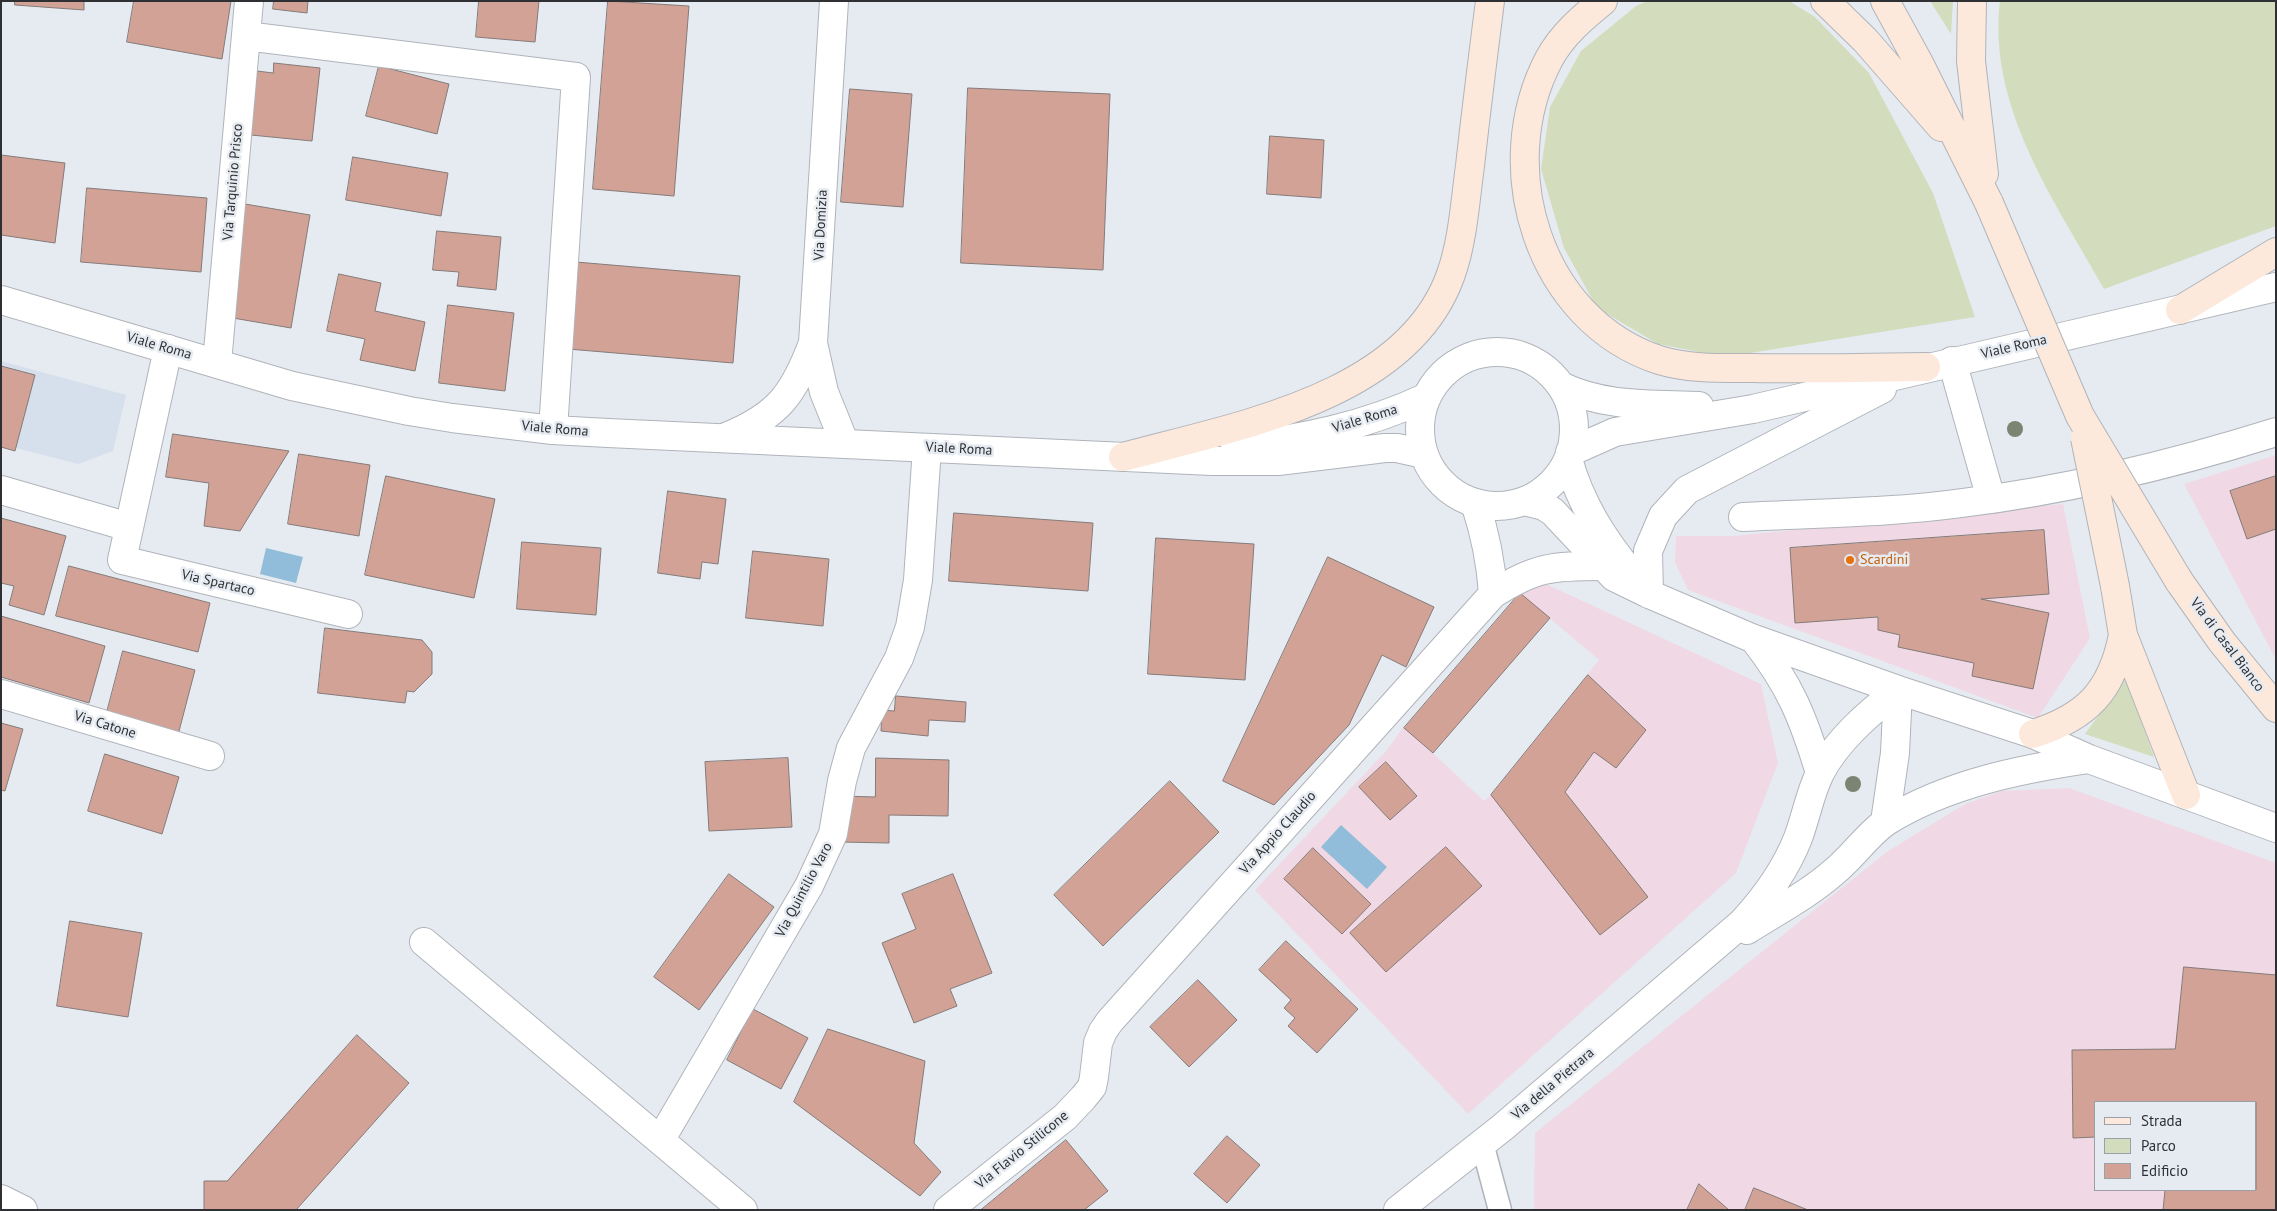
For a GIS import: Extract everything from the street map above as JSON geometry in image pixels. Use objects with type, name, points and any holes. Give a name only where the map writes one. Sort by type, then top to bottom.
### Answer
[{"type":"main road","points":[[1124,456],[1274,415],[1327,395],[1385,359],[1412,335],[1425,320],[1444,291],[1456,258],[1465,203],[1490,1]]},
{"type":"main road","points":[[1603,1],[1565,35],[1550,58],[1532,105],[1525,141],[1526,184],[1535,228],[1550,267],[1571,300],[1598,327],[1619,342],[1659,360],[1676,364],[1718,368],[1789,369],[1939,364]]},
{"type":"main road","points":[[1825,1],[1865,40],[1969,160]]},
{"type":"main road","points":[[1885,1],[1969,160],[2080,416],[2115,586],[2123,635],[2186,795]]},
{"type":"main road","points":[[1972,1],[1971,61],[1980,144],[1989,203]]},
{"type":"main road","points":[[2180,310],[2276,252]]},
{"type":"main road","name":"Via di Casal Bianco","points":[[2080,416],[2179,581],[2222,642],[2276,708]]},
{"type":"main road","points":[[2033,734],[2069,720],[2086,709],[2108,680],[2120,651],[2123,635]]},
{"type":"street","name":"Via Tarquinio Prisco","points":[[218,363],[248,1]]},
{"type":"street","name":"Via Domizia","points":[[834,1],[813,343],[824,392],[845,444]]},
{"type":"street","points":[[246,36],[576,77],[553,430]]},
{"type":"street","name":"Viale Roma","points":[[1569,455],[1615,432],[1753,409],[2276,286]]},
{"type":"street","name":"Viale Roma","points":[[1,300],[292,386],[409,411],[553,430],[1212,461],[1278,461],[1385,448],[1398,448],[1424,454]]},
{"type":"street","points":[[722,439],[765,418],[780,404],[796,384],[813,343]]},
{"type":"street","name":"Via Spartaco","points":[[168,349],[122,560],[348,614]]},
{"type":"street","points":[[1490,352],[1511,353],[1530,360],[1547,371],[1561,386],[1569,401],[1573,418],[1573,435],[1569,455],[1557,477],[1542,491],[1524,501],[1500,506],[1475,503],[1453,492],[1435,476],[1424,454],[1420,435],[1421,415],[1427,397],[1438,380],[1452,365],[1470,356],[1490,352]]},
{"type":"street","points":[[1649,594],[1648,551],[1663,516],[1687,490],[1806,427],[1939,364],[1991,499]]},
{"type":"street","name":"Viale Roma","points":[[1561,386],[1583,395],[1612,401],[1753,409]]},
{"type":"street","name":"Viale Roma","points":[[1124,456],[1218,449],[1306,436],[1368,420],[1427,397]]},
{"type":"street","points":[[1743,517],[1923,507],[1991,499],[2065,486],[2177,461],[2276,432]]},
{"type":"street","name":"Via Quintilio Varo","points":[[661,1139],[809,886],[828,847],[833,834],[842,781],[851,748],[898,658],[910,627],[918,580],[927,448]]},
{"type":"street","points":[[1569,455],[1579,490],[1604,539],[1649,594]]},
{"type":"street","points":[[1,490],[130,527]]},
{"type":"street","points":[[1524,501],[1544,506],[1553,512],[1602,566],[1624,583],[1649,594],[1754,638],[1898,690],[2033,734],[2089,759],[2276,828]]},
{"type":"street","points":[[1475,503],[1485,532],[1491,565],[1493,594]]},
{"type":"street","name":"Via Appio Claudio","points":[[1092,1086],[1098,1043],[1110,1021],[1493,594],[1531,572],[1553,568],[1602,566]]},
{"type":"street","points":[[1754,638],[1778,670],[1790,691],[1811,742],[1820,773]]},
{"type":"street","points":[[1706,956],[1742,923],[1772,888],[1793,850],[1820,773],[1853,730],[1898,690]]},
{"type":"street","points":[[1886,822],[1895,753],[1898,690]]},
{"type":"street","name":"Via Catone","points":[[1,694],[210,756]]},
{"type":"street","points":[[1706,956],[1817,885],[1848,860],[1886,822],[1915,807],[1977,782],[2044,766],[2089,759]]},
{"type":"street","points":[[424,942],[661,1139],[743,1210]]},
{"type":"street","name":"Via della Pietrara","points":[[1398,1210],[1482,1143],[1706,956]]},
{"type":"street","name":"Via Flavio Stilicone","points":[[948,1210],[1065,1117],[1092,1086]]},
{"type":"street","points":[[1,1200],[23,1210]]},
{"type":"lane","points":[[1482,1143],[1500,1210]]},
{"type":"shaded area","points":[[1,361],[126,395],[113,451],[78,464],[1,444]]},
{"type":"shaded area","points":[[2276,455],[2276,660],[2184,484]]},
{"type":"shaded area","points":[[2063,504],[2090,638],[2038,718],[1688,590],[1675,562],[1676,536],[1732,536]]},
{"type":"shaded area","points":[[1529,576],[1761,684],[1778,763],[1736,873],[1468,1114],[1255,890],[1387,750],[1404,726],[1484,801],[1491,795],[1599,660],[1520,593]]},
{"type":"shaded area","points":[[2069,788],[2276,863],[2276,1210],[1534,1210],[1535,1133],[1888,851],[1965,804],[2002,791]]},
{"type":"green space","points":[[1647,1],[1789,1],[1815,17],[1869,73],[1933,193],[1975,317],[1725,357],[1658,344],[1597,308],[1564,248],[1541,169],[1550,107],[1581,51],[1636,6]]},
{"type":"green space","points":[[1930,1],[1953,1],[1951,34]]},
{"type":"green space","points":[[2000,1],[2276,1],[2276,226],[2104,289],[2046,187],[2014,116],[2004,78],[1999,40]]},
{"type":"green space","points":[[2126,678],[2154,757],[2085,734]]},
{"type":"water","points":[[266,548],[303,557],[296,583],[260,574]]},
{"type":"water","points":[[1341,825],[1387,867],[1367,889],[1321,847]]},
{"type":"building","points":[[15,1],[84,1],[84,10],[15,5]]},
{"type":"building","points":[[134,1],[231,1],[222,59],[127,42]]},
{"type":"building","points":[[274,1],[308,1],[307,13],[273,9]]},
{"type":"building","points":[[479,1],[539,1],[535,42],[476,37]]},
{"type":"building","points":[[608,1],[689,6],[674,196],[593,189]]},
{"type":"building","points":[[274,63],[320,68],[312,141],[251,135],[257,71],[273,73]]},
{"type":"building","points":[[379,66],[449,84],[437,134],[366,116]]},
{"type":"building","points":[[968,88],[1110,94],[1103,270],[961,263]]},
{"type":"building","points":[[850,89],[912,94],[903,207],[841,202]]},
{"type":"building","points":[[1270,136],[1324,140],[1321,198],[1267,194]]},
{"type":"building","points":[[1,155],[65,163],[55,243],[1,235]]},
{"type":"building","points":[[353,157],[448,173],[441,216],[346,200]]},
{"type":"building","points":[[87,188],[207,198],[201,272],[81,262]]},
{"type":"building","points":[[245,204],[310,215],[291,328],[227,317]]},
{"type":"building","points":[[437,231],[501,237],[496,290],[457,286],[459,272],[433,270]]},
{"type":"building","points":[[576,262],[740,276],[733,363],[568,349]]},
{"type":"building","points":[[339,274],[381,283],[375,311],[425,322],[415,371],[360,360],[365,339],[327,331]]},
{"type":"building","points":[[448,305],[514,313],[505,391],[439,383]]},
{"type":"building","points":[[1,366],[35,375],[15,451],[1,447]]},
{"type":"building","points":[[173,434],[289,451],[240,531],[204,526],[209,483],[166,477]]},
{"type":"building","points":[[299,454],[370,465],[359,536],[288,524]]},
{"type":"building","points":[[386,476],[495,499],[474,598],[365,575]]},
{"type":"building","points":[[2276,476],[2276,529],[2247,539],[2230,491]]},
{"type":"building","points":[[668,491],[726,499],[718,564],[702,562],[700,579],[658,573]]},
{"type":"building","points":[[954,513],[1093,523],[1088,591],[949,581]]},
{"type":"building","points":[[1,518],[66,536],[44,615],[9,605],[14,586],[1,583]]},
{"type":"building","points":[[2044,530],[2049,594],[1981,599],[2049,613],[2033,689],[1972,676],[1974,663],[1898,647],[1900,635],[1878,630],[1878,617],[1795,623],[1790,548]]},
{"type":"building","points":[[1156,538],[1254,544],[1245,680],[1148,674]]},
{"type":"building","points":[[522,542],[601,548],[596,615],[517,609]]},
{"type":"building","points":[[753,551],[829,559],[823,626],[746,618]]},
{"type":"building","points":[[1328,557],[1434,607],[1406,667],[1382,655],[1349,725],[1274,805],[1223,781]]},
{"type":"building","points":[[69,566],[210,603],[198,652],[56,616]]},
{"type":"building","points":[[1520,593],[1550,618],[1433,753],[1404,728]]},
{"type":"building","points":[[1,616],[105,646],[89,703],[1,677]]},
{"type":"building","points":[[325,628],[422,640],[432,652],[432,674],[414,692],[407,691],[405,703],[318,693]]},
{"type":"building","points":[[123,651],[195,670],[178,735],[106,716]]},
{"type":"building","points":[[1588,675],[1646,730],[1616,768],[1594,752],[1565,792],[1648,897],[1600,935],[1491,795]]},
{"type":"building","points":[[896,696],[966,702],[965,722],[929,720],[928,736],[881,731],[882,710],[894,711]]},
{"type":"building","points":[[1,723],[23,729],[5,791],[1,790]]},
{"type":"building","points":[[105,754],[179,777],[162,834],[88,811]]},
{"type":"building","points":[[788,758],[792,827],[709,831],[705,762]]},
{"type":"building","points":[[876,758],[949,760],[948,816],[889,815],[889,843],[841,842],[842,796],[875,797]]},
{"type":"building","points":[[1386,762],[1417,796],[1390,820],[1359,787]]},
{"type":"building","points":[[1170,781],[1219,832],[1103,946],[1054,895]]},
{"type":"building","points":[[1446,847],[1482,886],[1386,972],[1350,933]]},
{"type":"building","points":[[1313,848],[1371,904],[1342,934],[1284,879]]},
{"type":"building","points":[[729,874],[774,907],[699,1010],[654,977]]},
{"type":"building","points":[[953,874],[992,973],[950,989],[957,1006],[914,1023],[882,943],[916,929],[902,894]]},
{"type":"building","points":[[70,921],[142,933],[128,1017],[57,1006]]},
{"type":"building","points":[[1286,941],[1358,1009],[1317,1053],[1288,1026],[1295,1018],[1284,1008],[1291,1000],[1259,970]]},
{"type":"building","points":[[2184,967],[2276,975],[2276,1210],[2163,1210],[2165,1191],[2257,1191],[2257,1101],[2094,1101],[2094,1137],[2073,1138],[2072,1050],[2175,1049]]},
{"type":"building","points":[[1198,980],[1237,1020],[1189,1067],[1150,1027]]},
{"type":"building","points":[[753,1009],[808,1038],[781,1089],[727,1060]]},
{"type":"building","points":[[828,1029],[925,1061],[914,1143],[941,1172],[920,1196],[794,1102]]},
{"type":"building","points":[[357,1035],[409,1083],[296,1210],[204,1210],[204,1181],[227,1181]]},
{"type":"building","points":[[1227,1136],[1260,1165],[1227,1203],[1194,1174]]},
{"type":"building","points":[[1066,1140],[1108,1191],[1084,1210],[981,1210]]},
{"type":"building","points":[[1699,1184],[1729,1210],[1687,1210]]},
{"type":"building","points":[[1754,1188],[1808,1210],[1745,1210]]},
{"type":"place","name":"Scardini","points":[[1850,560]]}]
